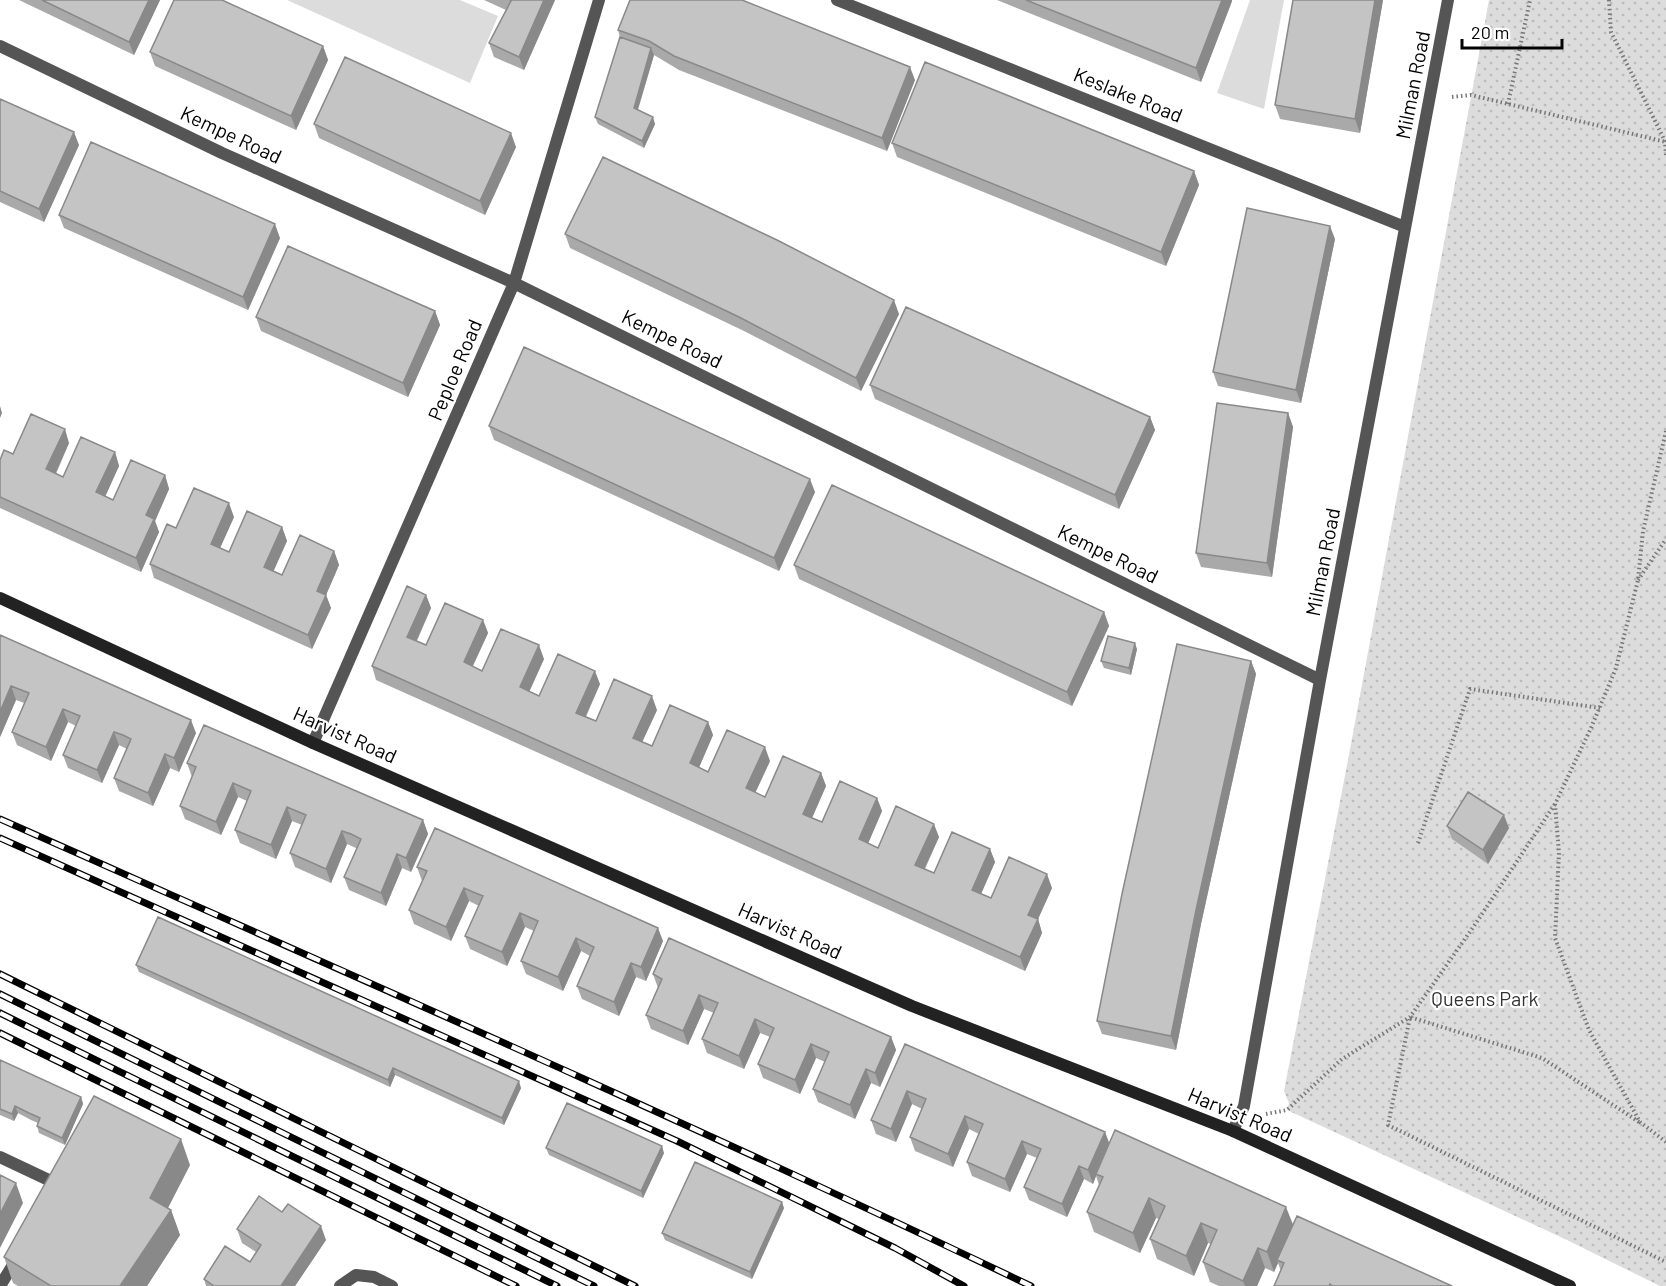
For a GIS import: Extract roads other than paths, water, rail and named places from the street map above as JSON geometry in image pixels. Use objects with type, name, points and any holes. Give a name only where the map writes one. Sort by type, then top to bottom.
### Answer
[{"type":"main road","name":"Harvist Road","points":[[0,598],[313,743],[912,1006],[1233,1131],[1570,1286]]},
{"type":"street","name":"Peploe Road","points":[[313,743],[514,283],[598,0]]},
{"type":"street","name":"Keslake Road","points":[[837,0],[1405,227]]},
{"type":"street","name":"Milman Road","points":[[1233,1131],[1244,1106],[1320,680],[1448,0]]},
{"type":"street","name":"Kempe Road","points":[[0,46],[222,153],[514,283],[1320,680]]},
{"type":"street","points":[[0,1156],[55,1183],[45,1203]]},
{"type":"street","points":[[0,1286],[19,1254]]},
{"type":"street","points":[[340,1286],[356,1275],[374,1277],[392,1286]]},
{"type":"railway","points":[[0,819],[646,1107],[1031,1286]]},
{"type":"railway","points":[[0,838],[677,1141],[895,1248],[964,1286]]},
{"type":"railway","points":[[0,974],[635,1286]]},
{"type":"railway","points":[[0,994],[594,1286]]},
{"type":"railway","points":[[0,1013],[557,1286]]},
{"type":"railway","points":[[0,1033],[516,1286]]},
{"type":"park label","name":"Queens Park","points":[[1485,999]]}]
